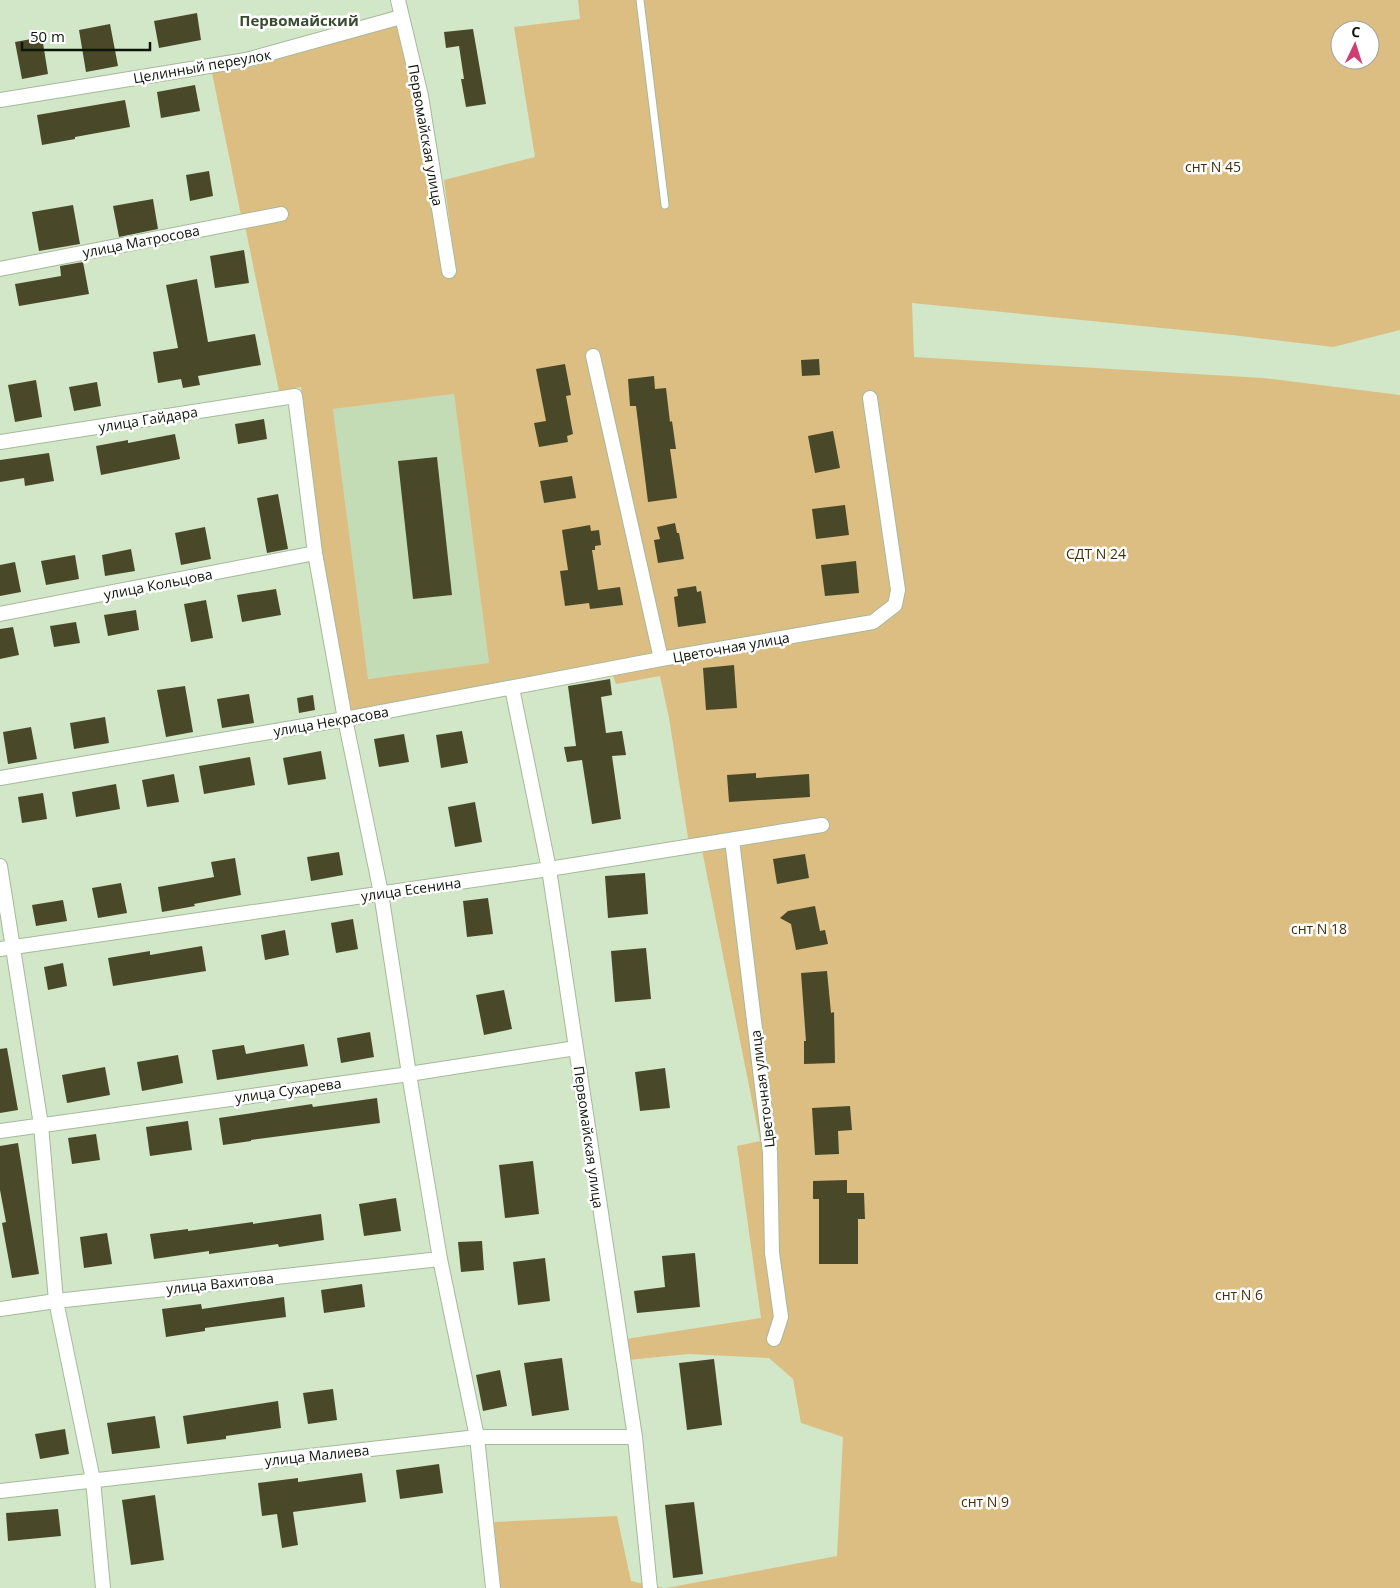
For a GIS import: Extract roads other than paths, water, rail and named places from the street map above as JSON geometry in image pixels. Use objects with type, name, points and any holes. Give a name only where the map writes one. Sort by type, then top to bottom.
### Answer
[{"type":"street","name":"Первомайская улица","points":[[398,0],[421,96],[449,271]]},
{"type":"street","name":"Целинный переулок","points":[[0,100],[246,60],[401,17]]},
{"type":"street","name":"улица Матросова","points":[[0,269],[281,214]]},
{"type":"street","name":"Цветочная улица","points":[[593,356],[661,659],[873,622],[895,605],[898,590],[870,398]]},
{"type":"street","name":"улица Гайдара","points":[[0,442],[295,396],[315,554]]},
{"type":"street","name":"улица Кольцова","points":[[0,614],[315,554]]},
{"type":"street","points":[[315,554],[345,719],[381,893],[440,1259],[477,1437],[493,1588]]},
{"type":"street","name":"улица Некрасова","points":[[0,778],[345,719],[661,659]]},
{"type":"street","name":"Первомайская улица","points":[[512,688],[549,869],[635,1437],[650,1588]]},
{"type":"street","name":"улица Есенина","points":[[6,948],[549,869],[822,825]]},
{"type":"street","name":"Цветочная улица","points":[[732,840],[770,1152],[772,1253],[781,1317],[774,1339]]},
{"type":"street","points":[[0,866],[6,948],[40,1125],[56,1301],[93,1480],[103,1588]]},
{"type":"street","name":"улица Сухарева","points":[[0,1131],[409,1074],[576,1048]]},
{"type":"street","name":"улица Вахитова","points":[[0,1309],[56,1301],[440,1259]]},
{"type":"street","name":"улица Малиева","points":[[0,1491],[477,1437],[635,1437]]},
{"type":"lane","points":[[640,0],[665,206]]},
{"type":"district","name":"Первомайский","points":[[299,20]]},
{"type":"park label","name":"снт N 45","points":[[1213,166]]},
{"type":"park label","name":"СДТ N 24","points":[[1096,553]]},
{"type":"park label","name":"снт N 18","points":[[1319,928]]},
{"type":"park label","name":"снт N 6","points":[[1239,1294]]},
{"type":"park label","name":"снт N 9","points":[[985,1501]]}]
